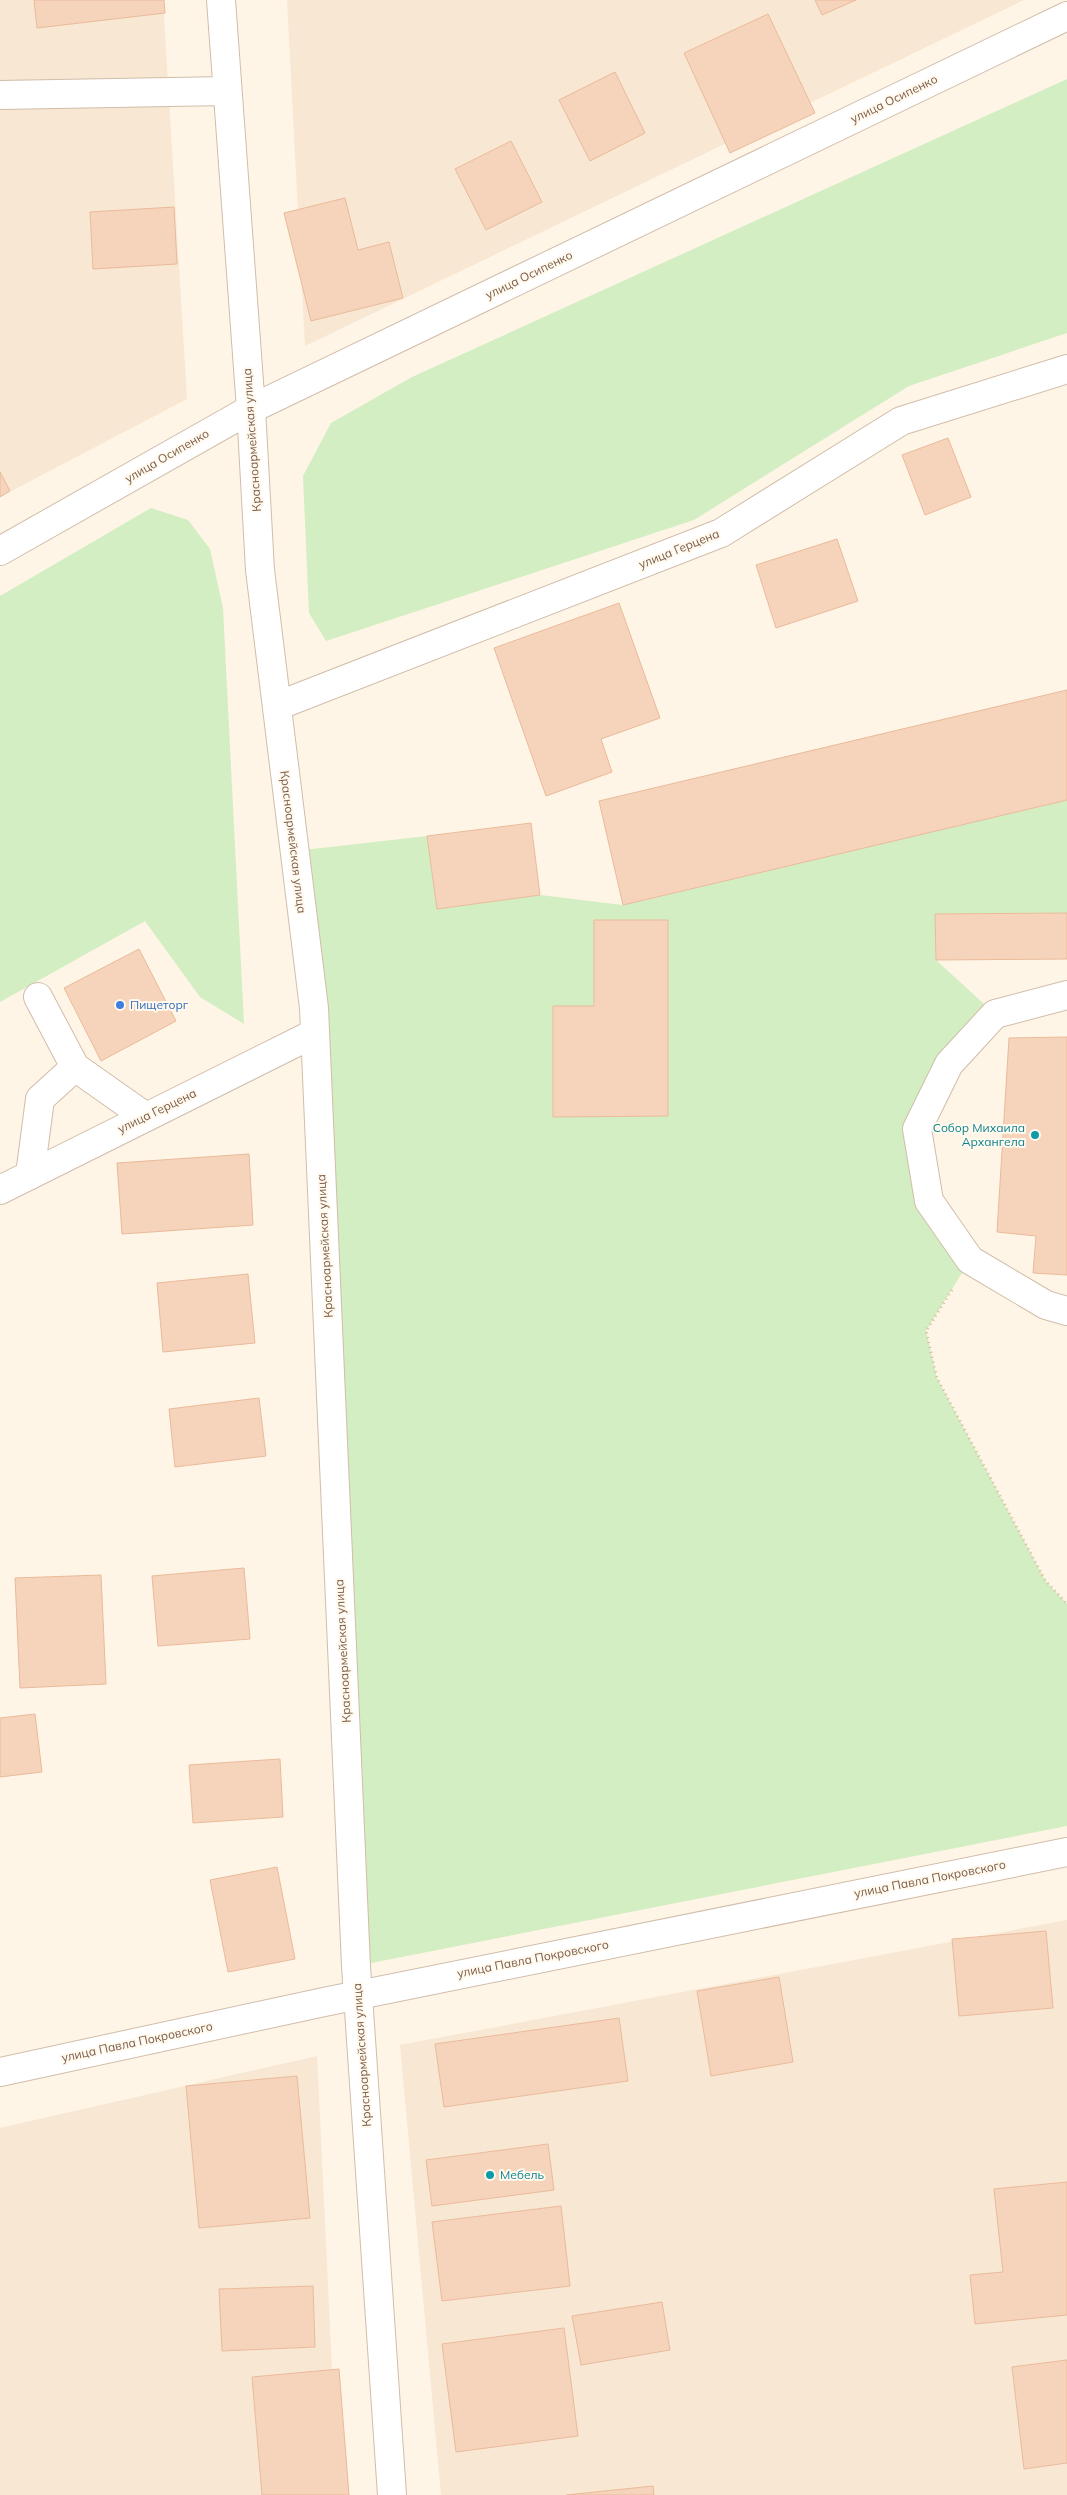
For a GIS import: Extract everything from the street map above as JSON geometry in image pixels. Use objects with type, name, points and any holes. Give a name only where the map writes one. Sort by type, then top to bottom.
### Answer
[{"type":"street","name":"Красноармейская улица","points":[[221,0],[251,409],[260,570],[315,1034],[358,1994],[392,2495]]},
{"type":"street","name":"улица Осипенко","points":[[0,551],[251,409],[1067,16]]},
{"type":"street","points":[[0,95],[227,90]]},
{"type":"street","name":"улица Герцена","points":[[276,706],[721,533],[901,420],[1067,369]]},
{"type":"street","points":[[1067,995],[994,1014],[949,1064],[917,1129],[929,1201],[970,1260],[1046,1305],[1067,1311]]},
{"type":"street","points":[[38,997],[74,1067],[146,1117]]},
{"type":"street","name":"улица Герцена","points":[[0,1190],[315,1034]]},
{"type":"street","points":[[30,1175],[40,1099],[74,1067]]},
{"type":"street","name":"улица Павла Покровского","points":[[0,2072],[358,1994],[1067,1852]]},
{"type":"path","points":[[970,1260],[926,1331],[936,1378],[1045,1580],[1067,1604]]},
{"type":"shaded area","points":[[0,0],[163,0],[187,399],[0,497]]},
{"type":"shaded area","points":[[287,0],[1024,0],[305,346]]},
{"type":"shaded area","points":[[1067,1920],[1067,2495],[441,2495],[400,2045]]},
{"type":"shaded area","points":[[317,2056],[338,2495],[0,2495],[0,2128]]},
{"type":"green space","points":[[1067,79],[1067,333],[909,386],[694,520],[326,641],[309,613],[303,476],[331,423],[412,377]]},
{"type":"green space","points":[[151,508],[188,520],[210,549],[223,608],[244,1024],[200,997],[145,921],[0,1002],[0,596]]},
{"type":"green space","points":[[1067,800],[1067,913],[935,914],[936,960],[995,1014],[917,1129],[929,1201],[970,1260],[926,1331],[937,1378],[1045,1580],[1067,1604],[1067,1826],[356,1966],[295,851],[427,836],[437,909],[540,895],[623,905]]},
{"type":"building","points":[[34,0],[164,0],[165,13],[37,28]]},
{"type":"building","points":[[815,0],[856,0],[822,15]]},
{"type":"building","points":[[768,14],[815,113],[730,153],[684,53]]},
{"type":"building","points":[[615,72],[645,133],[590,161],[559,100]]},
{"type":"building","points":[[511,141],[542,202],[486,230],[455,169]]},
{"type":"building","points":[[345,198],[358,250],[389,242],[403,298],[311,321],[284,213]]},
{"type":"building","points":[[174,207],[177,264],[93,269],[90,212]]},
{"type":"building","points":[[948,438],[971,497],[925,515],[902,455]]},
{"type":"building","points":[[0,472],[10,491],[0,497]]},
{"type":"building","points":[[837,539],[858,601],[776,628],[756,565]]},
{"type":"building","points":[[619,603],[660,718],[601,739],[612,772],[546,796],[494,648]]},
{"type":"building","points":[[1067,690],[1067,800],[623,905],[599,801]]},
{"type":"building","points":[[531,823],[540,895],[437,909],[427,836]]},
{"type":"building","points":[[1067,913],[1067,959],[936,960],[935,914]]},
{"type":"building","points":[[594,920],[668,920],[668,1116],[553,1117],[553,1006],[594,1006]]},
{"type":"building","name":"Пищеторг","points":[[139,949],[176,1021],[101,1061],[64,988]]},
{"type":"building","name":"Собор Михаила Архангела","points":[[1067,1037],[1067,1275],[1033,1273],[1036,1236],[997,1232],[1009,1038]]},
{"type":"building","points":[[249,1154],[253,1225],[122,1234],[117,1163]]},
{"type":"building","points":[[248,1274],[255,1343],[163,1352],[157,1283]]},
{"type":"building","points":[[259,1398],[266,1456],[175,1467],[169,1409]]},
{"type":"building","points":[[244,1568],[250,1639],[158,1646],[152,1576]]},
{"type":"building","points":[[101,1575],[106,1684],[20,1688],[15,1578]]},
{"type":"building","points":[[35,1714],[42,1772],[0,1777],[0,1718]]},
{"type":"building","points":[[280,1759],[283,1817],[193,1823],[189,1765]]},
{"type":"building","points":[[277,1867],[295,1959],[228,1972],[210,1880]]},
{"type":"building","points":[[1046,1931],[1053,2008],[959,2016],[952,1939]]},
{"type":"building","points":[[779,1977],[793,2062],[711,2076],[697,1991]]},
{"type":"building","points":[[619,2018],[628,2081],[444,2107],[435,2044]]},
{"type":"building","points":[[297,2076],[310,2218],[199,2228],[186,2086]]},
{"type":"building","name":"Мебель","points":[[548,2144],[554,2190],[432,2206],[426,2160]]},
{"type":"building","points":[[1067,2182],[1067,2315],[975,2324],[970,2275],[1003,2272],[994,2189]]},
{"type":"building","points":[[561,2206],[570,2286],[442,2301],[432,2222]]},
{"type":"building","points":[[313,2286],[315,2347],[222,2351],[219,2289]]},
{"type":"building","points":[[662,2302],[670,2350],[581,2365],[572,2316]]},
{"type":"building","points":[[564,2328],[578,2436],[456,2452],[442,2344]]},
{"type":"building","points":[[1067,2360],[1067,2463],[1024,2469],[1012,2367]]},
{"type":"building","points":[[339,2369],[349,2495],[262,2495],[252,2377]]},
{"type":"building","points":[[653,2486],[654,2495],[566,2495]]},
{"type":"place","name":"Пищеторг","points":[[120,1005]]},
{"type":"place","name":"Собор Михаила Архангела","points":[[1035,1135]]},
{"type":"place","name":"Мебель","points":[[490,2175]]}]
